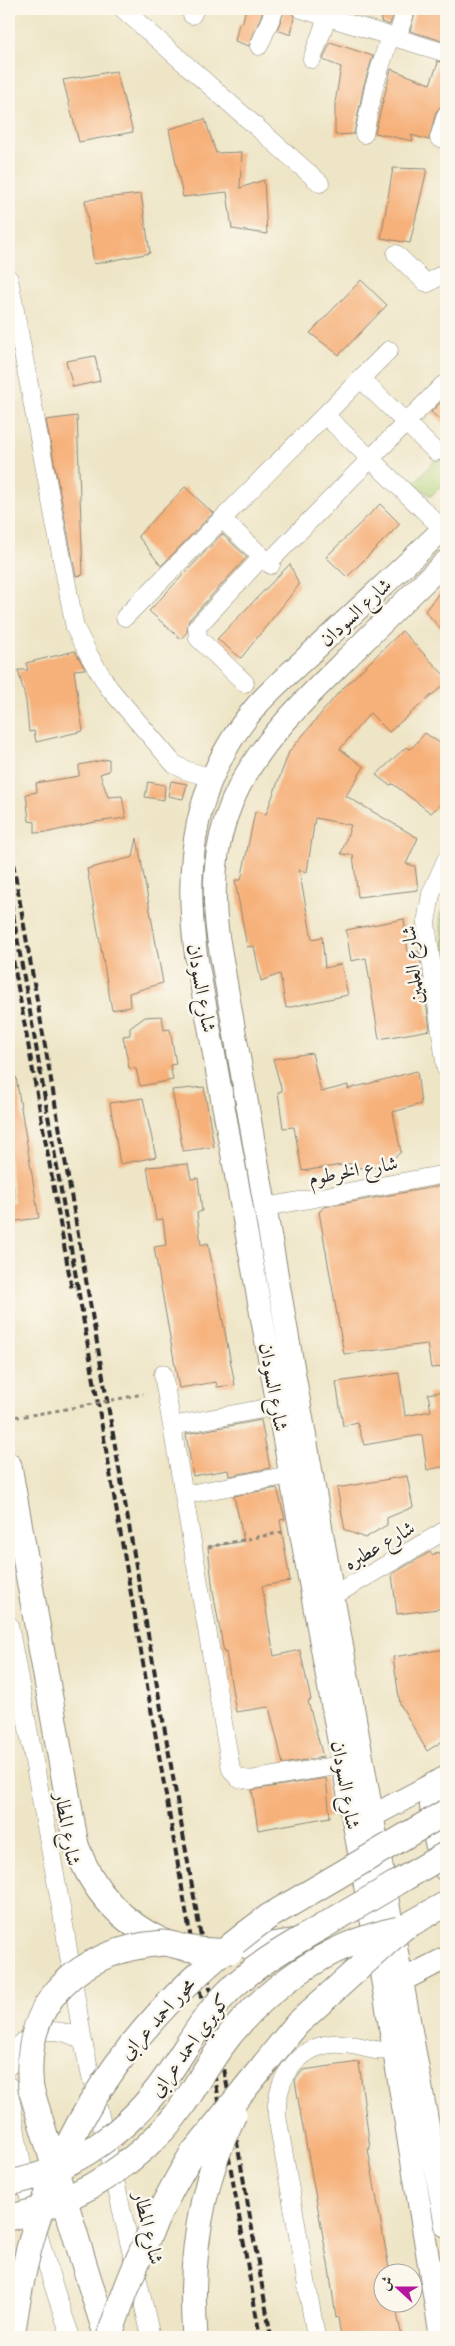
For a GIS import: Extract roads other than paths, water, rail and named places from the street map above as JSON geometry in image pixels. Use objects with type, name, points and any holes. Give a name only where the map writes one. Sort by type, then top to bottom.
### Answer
[{"type":"highway","points":[[9,1466],[71,1828],[82,1862],[98,1892],[109,1905],[135,1927],[166,1943],[199,1951],[216,1952],[297,1941]]},
{"type":"highway","name":"محور احمد عرابى","points":[[12,2337],[21,2281],[29,2247],[52,2180],[70,2140],[100,2087],[142,2030],[191,1980],[242,1936],[268,1917],[446,1812]]},
{"type":"highway","name":"كوبري احمد عرابى","points":[[9,2183],[33,2177],[92,2150],[121,2128],[156,2092],[198,2026],[217,2003],[244,1977],[297,1941],[446,1854]]},
{"type":"highway","name":"كوبري احمد عرابى","points":[[9,2218],[53,2205],[77,2194],[107,2177],[141,2151],[177,2114],[232,2032],[260,2003],[283,1983],[323,1957],[358,1940],[402,1928],[446,1904]]},
{"type":"highway","points":[[108,2337],[143,2249],[179,2175],[206,2135],[297,2024],[402,1928]]},
{"type":"highway","points":[[108,2337],[32,2097],[29,2074],[31,2042],[46,2005],[60,1986],[72,1975],[85,1966],[114,1952],[166,1943]]},
{"type":"highway","points":[[195,2337],[192,2283],[196,2240],[202,2206],[217,2155],[251,2079]]},
{"type":"main road","name":"شارع السودان","points":[[445,528],[259,704],[233,739],[212,778],[204,799],[193,843],[189,888],[196,955],[353,1826],[441,2166],[446,2226]]},
{"type":"main road","name":"شارع السودان","points":[[441,2337],[394,2049],[393,1985],[374,1816],[333,1596],[215,915],[215,870],[218,847],[226,818],[240,783],[264,744],[297,707],[446,561]]},
{"type":"main road","points":[[212,778],[240,783]]},
{"type":"main road","points":[[353,1826],[439,1782]]},
{"type":"main road","points":[[439,1782],[430,1810],[433,1834],[446,1870]]},
{"type":"main road","points":[[393,1985],[446,1958]]},
{"type":"street","points":[[123,9],[320,183]]},
{"type":"street","points":[[259,46],[275,9]]},
{"type":"street","points":[[301,9],[329,13],[394,37],[446,53]]},
{"type":"street","points":[[364,134],[374,86],[406,9]]},
{"type":"street","points":[[312,59],[329,13]]},
{"type":"street","points":[[439,138],[446,115]]},
{"type":"street","points":[[396,254],[422,281],[428,283],[443,274],[446,275]]},
{"type":"street","points":[[9,279],[76,628],[90,657],[109,688],[174,764],[185,770],[212,778]]},
{"type":"street","points":[[125,617],[389,350]]},
{"type":"street","points":[[361,379],[436,452]]},
{"type":"street","points":[[245,683],[198,638],[197,627],[269,564],[443,385]]},
{"type":"street","points":[[325,415],[445,528]]},
{"type":"street","points":[[222,519],[269,564]]},
{"type":"street","name":"شارع العلمين","points":[[446,860],[431,894],[426,923],[446,1070]]},
{"type":"street","name":"شارع الخرطوم","points":[[266,1207],[446,1174]]},
{"type":"street","points":[[163,1374],[231,1769],[238,1778],[250,1780],[342,1765]]},
{"type":"street","points":[[172,1426],[277,1406]]},
{"type":"street","points":[[184,1495],[290,1475]]},
{"type":"street","name":"شارع عطبره","points":[[333,1596],[446,1530]]},
{"type":"street","name":"شارع المطار","points":[[9,1625],[62,1914],[83,2042],[151,2337]]},
{"type":"street","points":[[9,2066],[14,2051],[20,2044],[36,2033],[45,2030],[66,2032],[83,2042]]},
{"type":"street","points":[[316,2337],[277,2116],[278,2094],[281,2083],[293,2064],[301,2056],[321,2046],[344,2044],[372,2051],[394,2049]]},
{"type":"street","points":[[9,2086],[13,2123],[30,2207],[47,2268],[71,2337]]},
{"type":"railway","points":[[9,840],[271,2337]]},
{"type":"railway","points":[[9,891],[260,2337]]},
{"type":"railway","points":[[9,937],[72,1290]]}]
